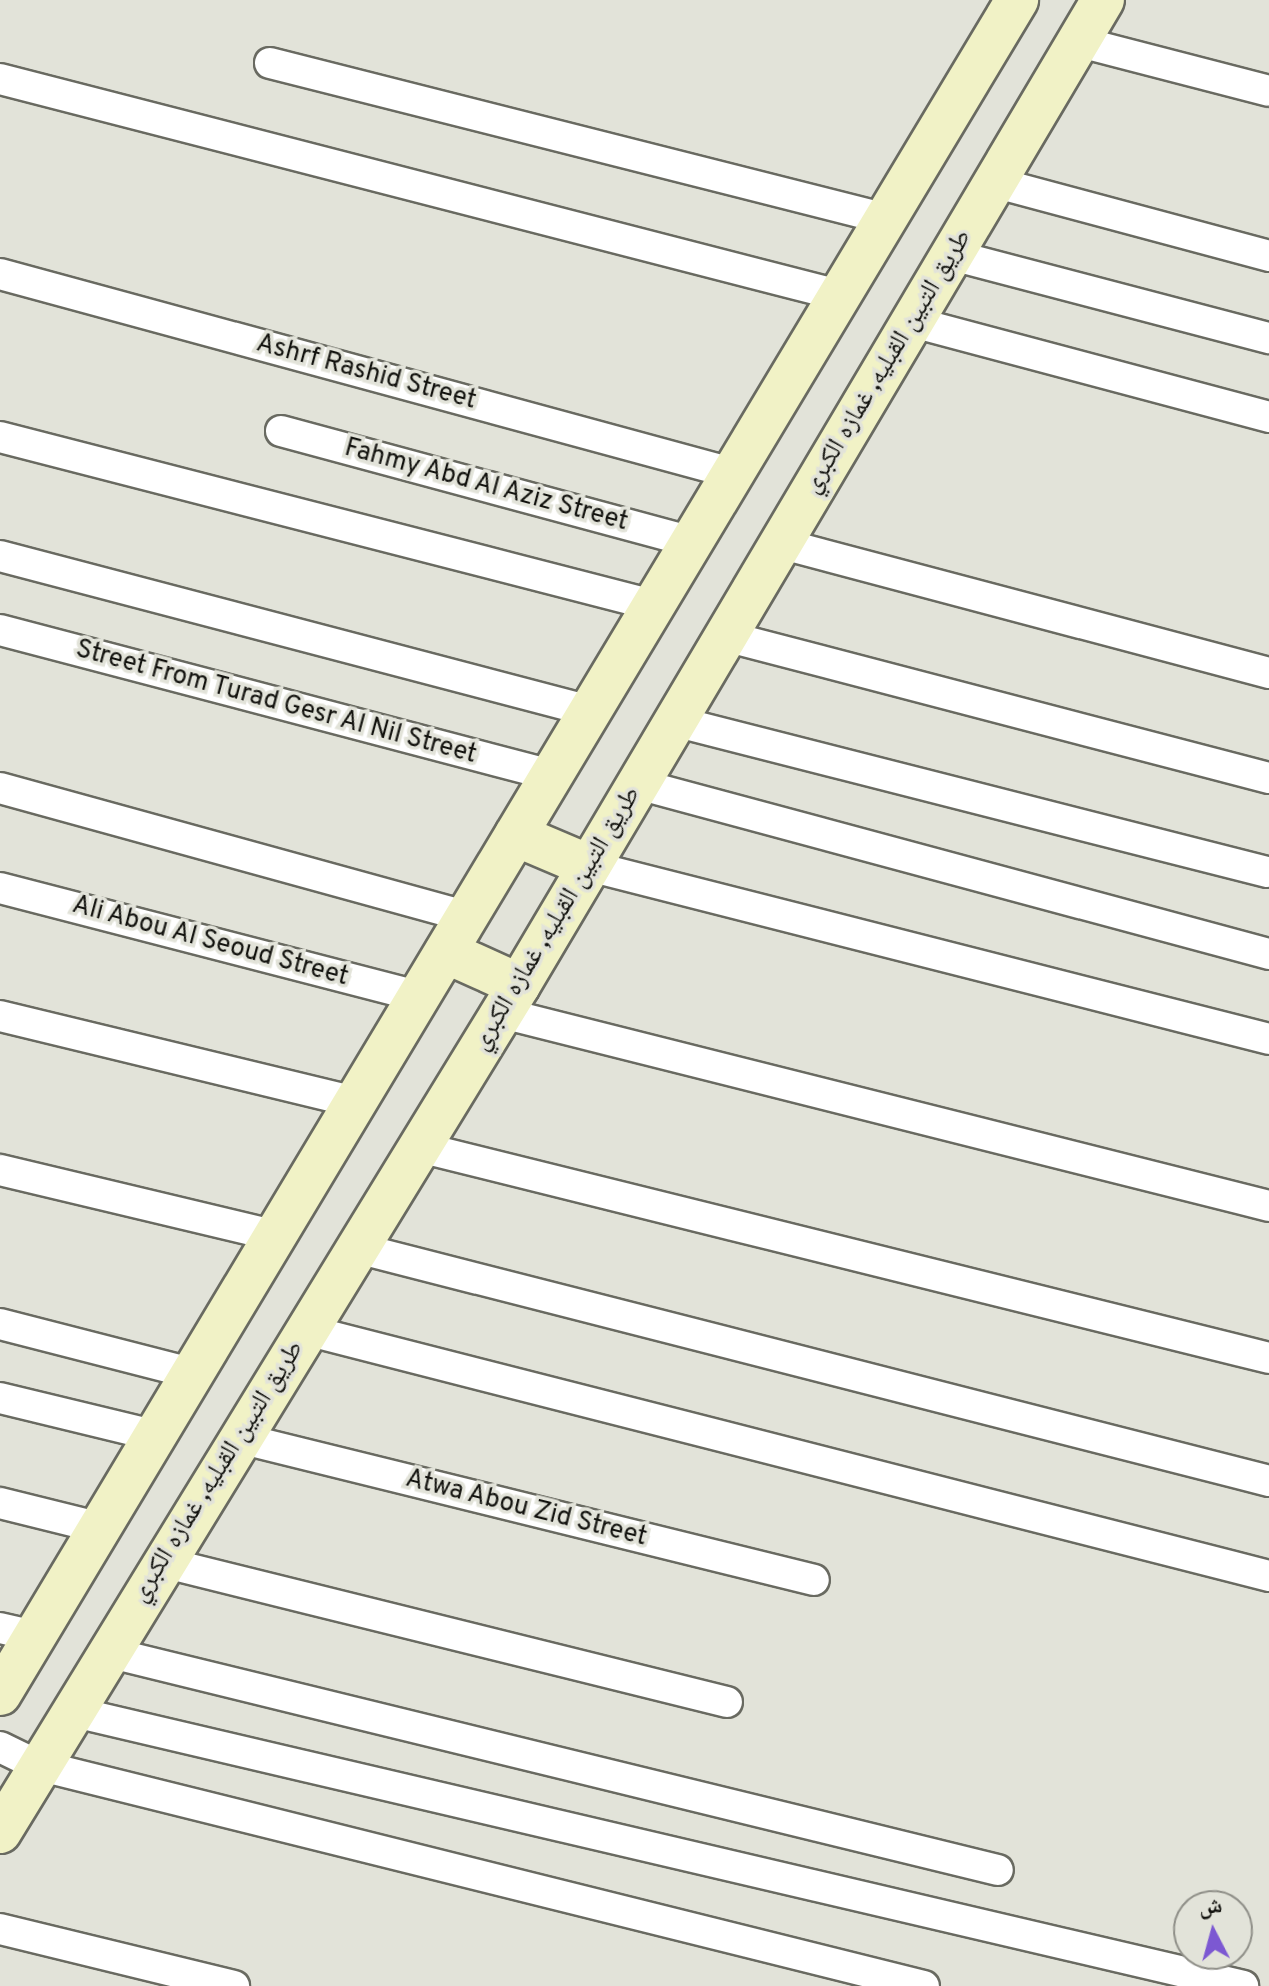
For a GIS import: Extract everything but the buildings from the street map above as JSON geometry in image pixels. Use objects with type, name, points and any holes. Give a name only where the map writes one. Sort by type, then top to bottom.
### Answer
[{"type":"street","points":[[0,1694],[17,1632],[101,1528],[883,218],[1017,0]]},
{"type":"street","name":"طريق التبين القبليه, غمازه الكبري","points":[[0,1832],[70,1711],[511,999],[909,321],[997,183],[1080,42],[1099,1]]},
{"type":"street","points":[[1080,42],[1269,91]]},
{"type":"street","points":[[270,63],[883,218]]},
{"type":"street","points":[[0,79],[838,295]]},
{"type":"street","points":[[997,183],[1269,256]]},
{"type":"street","points":[[952,255],[1269,338]]},
{"type":"street","name":"Ashrf Rashid Street","points":[[0,274],[732,473]]},
{"type":"street","points":[[909,321],[1269,417]]},
{"type":"street","name":"Fahmy Abd Al Aziz Street","points":[[281,431],[691,542]]},
{"type":"street","points":[[0,437],[653,605]]},
{"type":"street","points":[[779,543],[1269,673]]},
{"type":"street","points":[[0,556],[590,711]]},
{"type":"street","name":"Street From Turad Gesr Al Nil Street","points":[[0,630],[551,775]]},
{"type":"street","points":[[725,636],[1269,778]]},
{"type":"street","points":[[674,721],[1267,872]]},
{"type":"street","points":[[638,784],[1269,954]]},
{"type":"street","points":[[0,788],[467,917]]},
{"type":"street","points":[[516,835],[589,866],[1269,1039]]},
{"type":"street","name":"Ali Abou Al Seoud Street","points":[[0,888],[419,996]]},
{"type":"street","points":[[446,952],[511,999],[1269,1206]]},
{"type":"street","points":[[0,1016],[356,1102]]},
{"type":"street","points":[[419,1147],[1269,1358]]},
{"type":"street","points":[[0,1170],[276,1236]]},
{"type":"street","points":[[357,1248],[1269,1481]]},
{"type":"street","points":[[0,1324],[195,1374]]},
{"type":"street","points":[[306,1330],[1269,1576]]},
{"type":"street","points":[[0,1398],[157,1436]]},
{"type":"street","name":"Atwa Abou Zid Street","points":[[239,1438],[814,1580]]},
{"type":"street","points":[[0,1503],[101,1528]]},
{"type":"street","points":[[162,1562],[727,1702]]},
{"type":"street","points":[[107,1652],[998,1870]]},
{"type":"street","points":[[70,1711],[1243,1986]]},
{"type":"street","points":[[0,1747],[37,1765],[924,1986]]},
{"type":"street","points":[[0,1929],[234,1986]]}]
